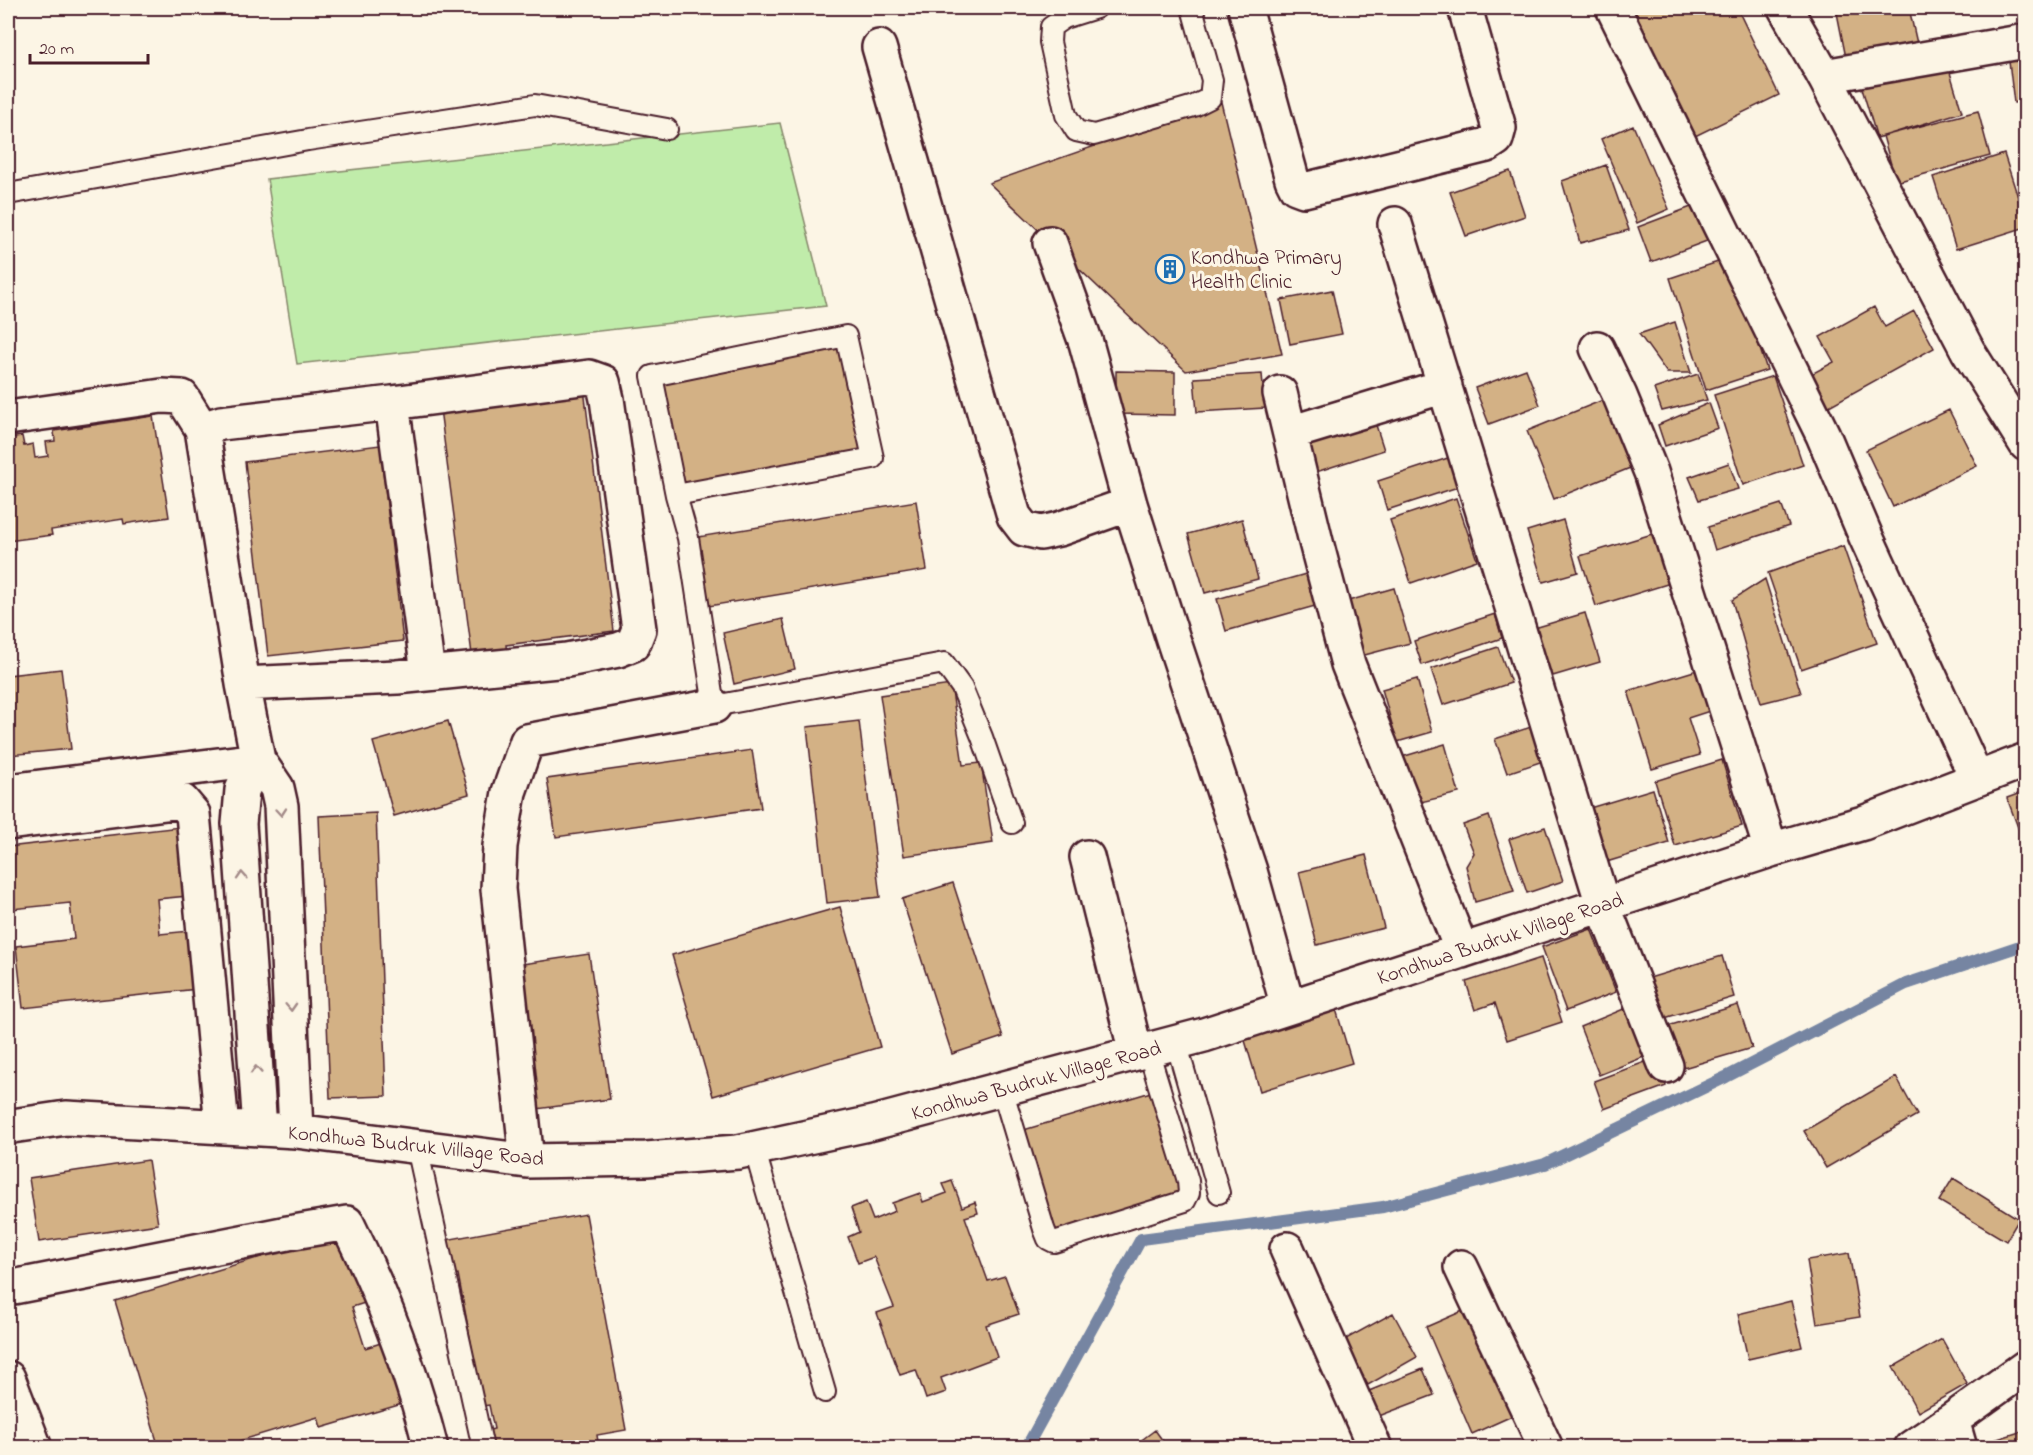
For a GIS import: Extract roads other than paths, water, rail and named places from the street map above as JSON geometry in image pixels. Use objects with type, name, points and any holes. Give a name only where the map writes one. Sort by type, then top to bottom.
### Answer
[{"type":"street","points":[[1245,8],[1292,179],[1296,187],[1304,190],[1486,146],[1496,139],[1499,128],[1465,8]]},
{"type":"street","points":[[1613,8],[1823,435],[1866,537],[1977,779]]},
{"type":"street","points":[[1785,8],[1824,76],[1968,351],[2025,444]]},
{"type":"street","points":[[1824,76],[2025,41]]},
{"type":"street","points":[[879,47],[1014,516],[1024,529],[1041,533],[1131,504]]},
{"type":"street","points":[[1395,225],[1603,905],[1666,1066]]},
{"type":"street","points":[[1050,243],[1086,343],[1131,504],[1250,871],[1288,1007]]},
{"type":"street","points":[[1597,348],[1620,396],[1651,472],[1771,849]]},
{"type":"street","points":[[202,429],[221,423],[589,377],[603,382],[607,399],[639,630],[633,644],[618,650],[567,660],[397,677],[243,684]]},
{"type":"street","points":[[1290,433],[1445,386]]},
{"type":"street","points":[[1281,393],[1348,664],[1462,951]]},
{"type":"street","points":[[8,418],[162,396],[182,397],[202,429],[243,684],[258,760],[277,788],[281,806],[296,1131]]},
{"type":"street","points":[[392,403],[428,673]]},
{"type":"street","points":[[526,1161],[498,889],[500,846],[508,792],[526,741],[714,706]]},
{"type":"street","points":[[8,791],[258,760]]},
{"type":"street","points":[[258,760],[242,790],[239,824],[260,1129]]},
{"type":"street","name":"Kondhwa Budruk Village Road","points":[[8,1128],[66,1118],[222,1126],[296,1131],[526,1161],[646,1159],[738,1152],[873,1123],[1204,1035],[1771,849],[1863,823],[2025,760]]},
{"type":"street","points":[[8,823],[182,801],[193,814],[222,1126]]},
{"type":"street","points":[[1087,857],[1153,1048]]},
{"type":"street","points":[[8,1288],[347,1223],[366,1262],[417,1392],[430,1448]]},
{"type":"street","points":[[1287,1249],[1375,1448]]},
{"type":"street","points":[[1461,1267],[1546,1448]]},
{"type":"street","points":[[1911,1448],[1956,1434],[2025,1367]]},
{"type":"street","points":[[8,1378],[35,1448]]},
{"type":"lane","points":[[1096,8],[1064,18],[1051,27],[1050,42],[1066,116],[1076,131],[1094,135],[1194,106],[1210,98],[1212,80],[1192,8]]},
{"type":"lane","points":[[8,194],[308,140],[535,105],[667,129]]},
{"type":"lane","points":[[676,495],[873,458],[846,336],[652,376],[676,495],[688,538],[714,706],[944,663],[962,688],[982,737],[1012,824]]},
{"type":"lane","points":[[1002,1089],[1044,1229],[1048,1239],[1054,1242],[1185,1201],[1189,1193],[1188,1181],[1153,1048]]},
{"type":"lane","points":[[1153,1048],[1220,1192]]},
{"type":"lane","points":[[417,1147],[483,1448]]},
{"type":"lane","points":[[754,1148],[825,1392]]},
{"type":"waterway","points":[[1026,1448],[1141,1239],[1383,1207],[1545,1164],[1726,1077],[1906,984],[2026,944]]},
{"type":"place","name":"Kondhwa Primary Health Clinic","points":[[1170,269]]}]
